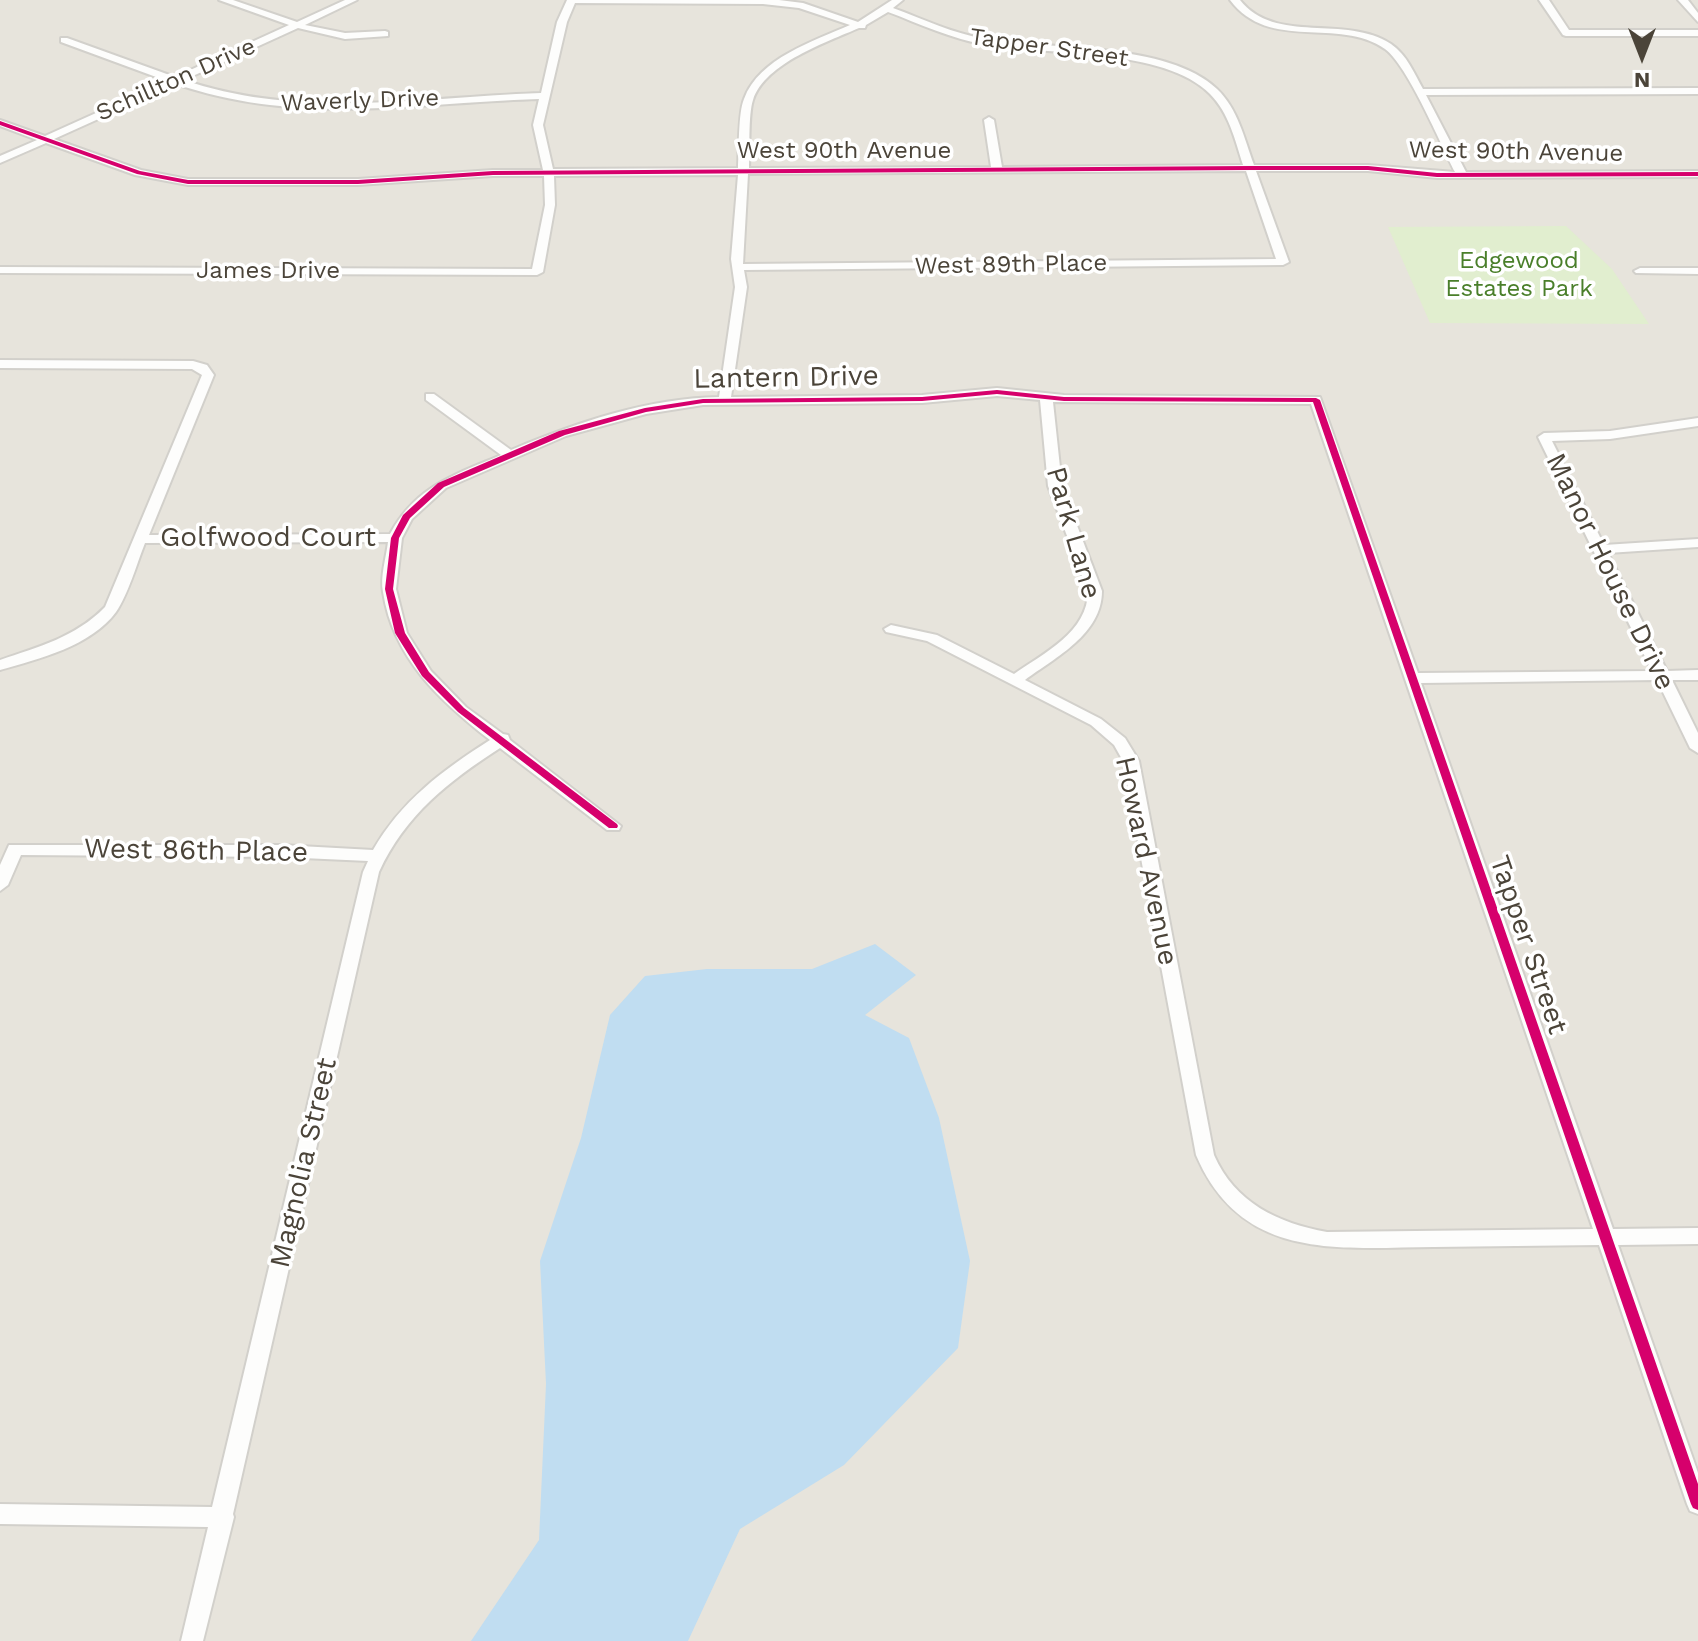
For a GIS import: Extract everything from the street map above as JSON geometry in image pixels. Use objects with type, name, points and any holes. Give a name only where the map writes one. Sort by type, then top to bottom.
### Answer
[{"type":"street","points":[[224,0],[351,37],[385,34]]},
{"type":"street","name":"Schillton Drive","points":[[0,160],[352,0]]},
{"type":"street","points":[[549,173],[538,129],[562,22],[573,0],[763,1],[800,5],[862,26]]},
{"type":"street","points":[[725,399],[741,287],[739,267],[746,107],[755,85],[792,57],[862,26],[898,0]]},
{"type":"street","points":[[1235,0],[1243,14],[1258,21],[1343,31],[1382,43],[1402,59],[1462,175]]},
{"type":"street","points":[[1544,0],[1566,33],[1698,33]]},
{"type":"street","points":[[1683,0],[1698,19]]},
{"type":"street","name":"Tapper Street","points":[[888,9],[968,39],[1012,46],[1107,52],[1189,76],[1224,102],[1251,168],[1283,262]]},
{"type":"street","name":"Waverly Drive","points":[[64,40],[243,99],[290,105],[377,105],[545,96]]},
{"type":"street","points":[[1420,92],[1698,91]]},
{"type":"street","points":[[989,120],[997,170]]},
{"type":"street","name":"West 90th Avenue","points":[[0,123],[139,173],[188,182],[358,182],[453,175],[549,173],[1251,168],[1368,168],[1462,175],[1698,174]]},
{"type":"street","name":"James Drive","points":[[0,270],[537,272],[550,205],[549,173]]},
{"type":"street","name":"West 89th Place","points":[[739,267],[1283,262]]},
{"type":"street","points":[[1640,271],[1698,271]]},
{"type":"street","points":[[0,364],[185,365],[203,368],[207,378],[115,602],[98,623],[61,645],[0,665]]},
{"type":"street","name":"Lantern Drive","points":[[613,826],[503,739],[467,715],[425,674],[400,633],[389,589],[395,538],[406,517],[434,490],[508,454],[562,433],[673,405],[725,399],[922,399],[997,392],[1046,397],[1316,400]]},
{"type":"street","points":[[430,397],[508,454]]},
{"type":"street","name":"Park Lane","points":[[1015,680],[1085,626],[1096,605],[1095,591],[1055,486],[1046,397]]},
{"type":"street","name":"Tapper Street","points":[[1316,400],[1698,1504]]},
{"type":"street","name":"Manor House Drive","points":[[1698,422],[1610,435],[1544,437],[1698,748]]},
{"type":"street","name":"Golfwood Court","points":[[141,539],[395,538]]},
{"type":"street","points":[[1600,549],[1698,543]]},
{"type":"street","name":"Howard Avenue","points":[[891,629],[932,638],[1015,680],[1102,726],[1128,754],[1205,1155],[1216,1180],[1255,1216],[1291,1233],[1327,1240],[1603,1236]]},
{"type":"street","points":[[1411,678],[1698,675]]},
{"type":"street","name":"Magnolia Street","points":[[192,1641],[359,919],[377,856],[403,816],[427,790],[503,739]]},
{"type":"street","name":"West 86th Place","points":[[0,885],[15,849],[295,852],[377,856]]},
{"type":"street","points":[[1603,1236],[1698,1236]]},
{"type":"street","points":[[0,1514],[223,1517]]},
{"type":"shaded area","points":[[0,0],[1698,0],[1698,1641],[0,1641]]},
{"type":"green space","name":"Edgewood Estates Park","points":[[1566,226],[1612,269],[1649,324],[1430,323],[1388,227]]},
{"type":"water","points":[[875,944],[916,975],[865,1015],[909,1038],[939,1118],[970,1261],[958,1348],[844,1465],[740,1529],[688,1641],[471,1641],[539,1540],[546,1384],[540,1261],[581,1138],[610,1015],[645,976],[707,969],[812,969]]},
{"type":"cycle path","points":[[0,123],[139,173],[188,182],[358,182],[493,173],[1251,168],[1368,168],[1437,175],[1698,174]]},
{"type":"cycle path","points":[[613,826],[461,710],[425,674],[400,633],[389,589],[395,538],[406,517],[441,485],[562,433],[645,410],[703,401],[922,399],[997,392],[1064,399],[1316,400],[1698,1504]]}]
